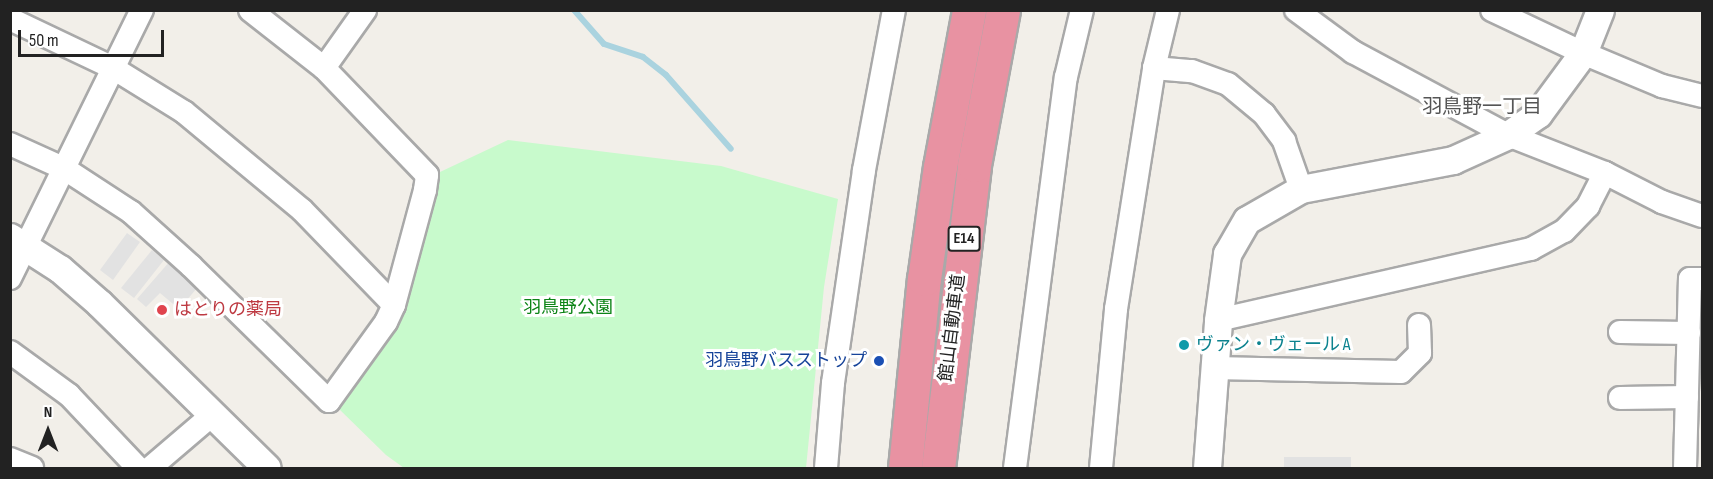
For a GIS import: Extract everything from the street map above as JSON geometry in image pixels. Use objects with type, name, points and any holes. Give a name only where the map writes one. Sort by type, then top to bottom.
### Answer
[{"type":"highway","name":"館山自動車道","points":[[905,468],[924,279],[940,167],[969,10]]},
{"type":"highway","name":"館山自動車道","points":[[938,468],[974,165],[1003,10]]},
{"type":"street","points":[[10,278],[19,242],[65,170],[142,10]]},
{"type":"street","points":[[10,144],[65,170],[131,212],[191,266],[329,401],[386,322],[394,304],[427,175],[324,68],[250,10]]},
{"type":"street","points":[[324,68],[365,10]]},
{"type":"street","points":[[826,468],[833,383],[864,170],[894,10]]},
{"type":"street","points":[[1016,468],[1066,76],[1082,10]]},
{"type":"street","points":[[1101,468],[1116,309],[1154,68],[1168,10]]},
{"type":"street","points":[[1296,10],[1353,52],[1508,135],[1605,173],[1662,202],[1702,216]]},
{"type":"street","points":[[1492,10],[1583,53],[1662,86],[1702,96]]},
{"type":"street","points":[[1207,468],[1218,320],[1227,254],[1247,220],[1301,189],[1454,160],[1508,135],[1538,114],[1583,53],[1600,10]]},
{"type":"street","points":[[10,20],[113,68],[184,112],[302,210],[394,304]]},
{"type":"street","points":[[1154,68],[1192,71],[1228,84],[1264,114],[1284,141],[1301,189]]},
{"type":"street","points":[[1218,320],[1531,249],[1564,231],[1588,206],[1605,173]]},
{"type":"street","points":[[19,242],[60,269],[103,306],[267,468]]},
{"type":"street","points":[[1685,468],[1690,279],[1702,279]]},
{"type":"street","points":[[1215,368],[1401,372],[1420,353],[1419,325]]},
{"type":"street","points":[[1620,332],[1689,333]]},
{"type":"street","points":[[10,352],[69,395],[138,468]]},
{"type":"street","points":[[1620,398],[1687,397]]},
{"type":"street","points":[[150,468],[212,415]]},
{"type":"street","points":[[10,459],[32,468]]},
{"type":"green space","name":"羽鳥野公園","points":[[508,140],[721,166],[838,199],[824,287],[806,468],[404,468],[386,455],[338,408],[346,393],[347,384],[403,312],[440,172]]},
{"type":"shaded area","points":[[127,233],[140,242],[113,280],[100,270]]},
{"type":"shaded area","points":[[152,250],[164,260],[134,298],[121,288]]},
{"type":"shaded area","points":[[170,261],[198,287],[179,309],[160,293],[146,307],[137,299]]},
{"type":"shaded area","points":[[1284,457],[1351,457],[1351,468],[1284,468]]},
{"type":"waterway","points":[[574,10],[604,44],[643,57],[666,75],[731,149]]},
{"type":"place","name":"はとりの薬局","points":[[162,310]]},
{"type":"place","name":"ヴァン・ヴェール A","points":[[1184,345]]},
{"type":"place","name":"羽鳥野バスストップ","points":[[879,361]]},
{"type":"district","name":"羽鳥野一丁目","points":[[1482,107]]}]
